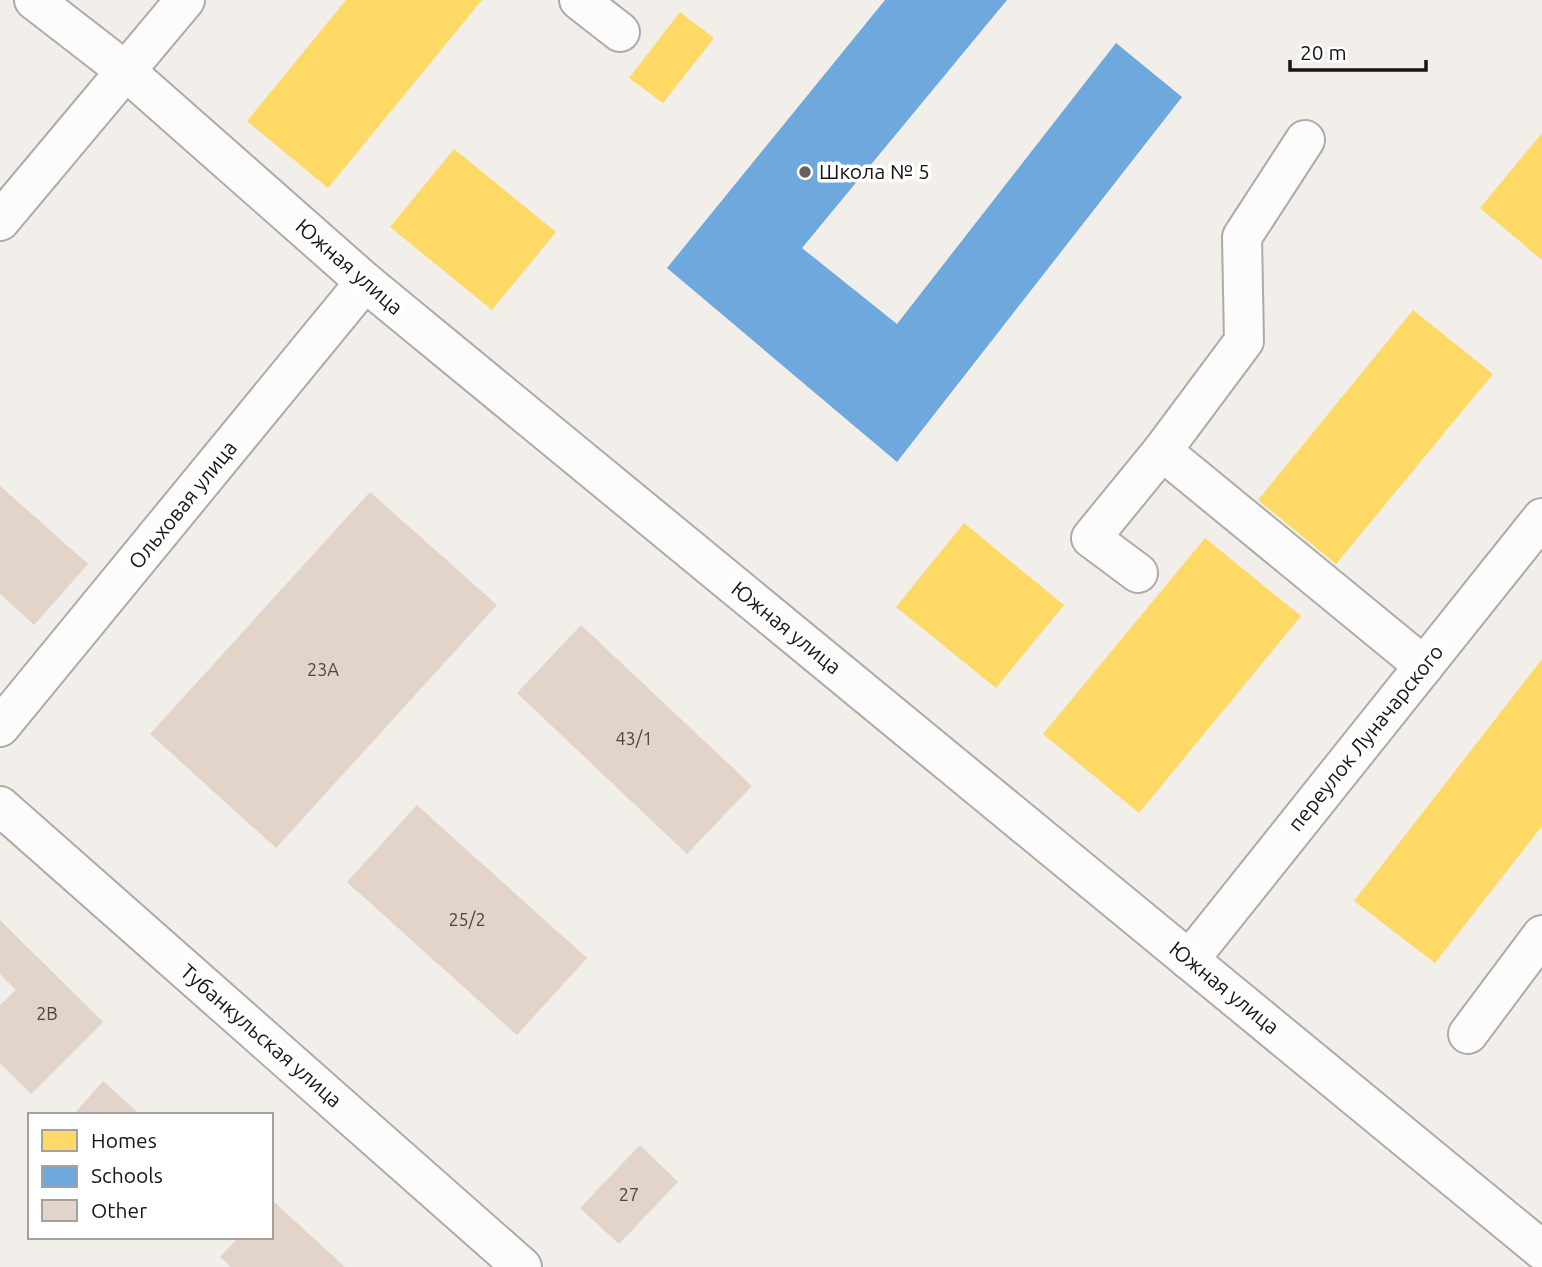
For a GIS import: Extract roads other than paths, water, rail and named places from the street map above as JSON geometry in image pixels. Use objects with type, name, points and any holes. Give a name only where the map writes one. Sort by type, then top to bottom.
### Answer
[{"type":"street","name":"Южная улица","points":[[34,0],[127,72],[365,282],[1542,1250]]},
{"type":"street","points":[[0,221],[185,0]]},
{"type":"street","points":[[579,0],[620,32]]},
{"type":"street","points":[[1138,573],[1091,538],[1162,451],[1244,341],[1242,237],[1305,140]]},
{"type":"street","name":"Ольховая улица","points":[[0,727],[365,282]]},
{"type":"street","points":[[1162,451],[1424,666]]},
{"type":"street","name":"переулок Луначарского","points":[[1189,960],[1542,517]]},
{"type":"street","name":"Тубанкульская улица","points":[[0,806],[522,1267]]},
{"type":"street","points":[[1468,1034],[1542,935]]},
{"type":"place","name":"Школа № 5","points":[[805,172]]}]
